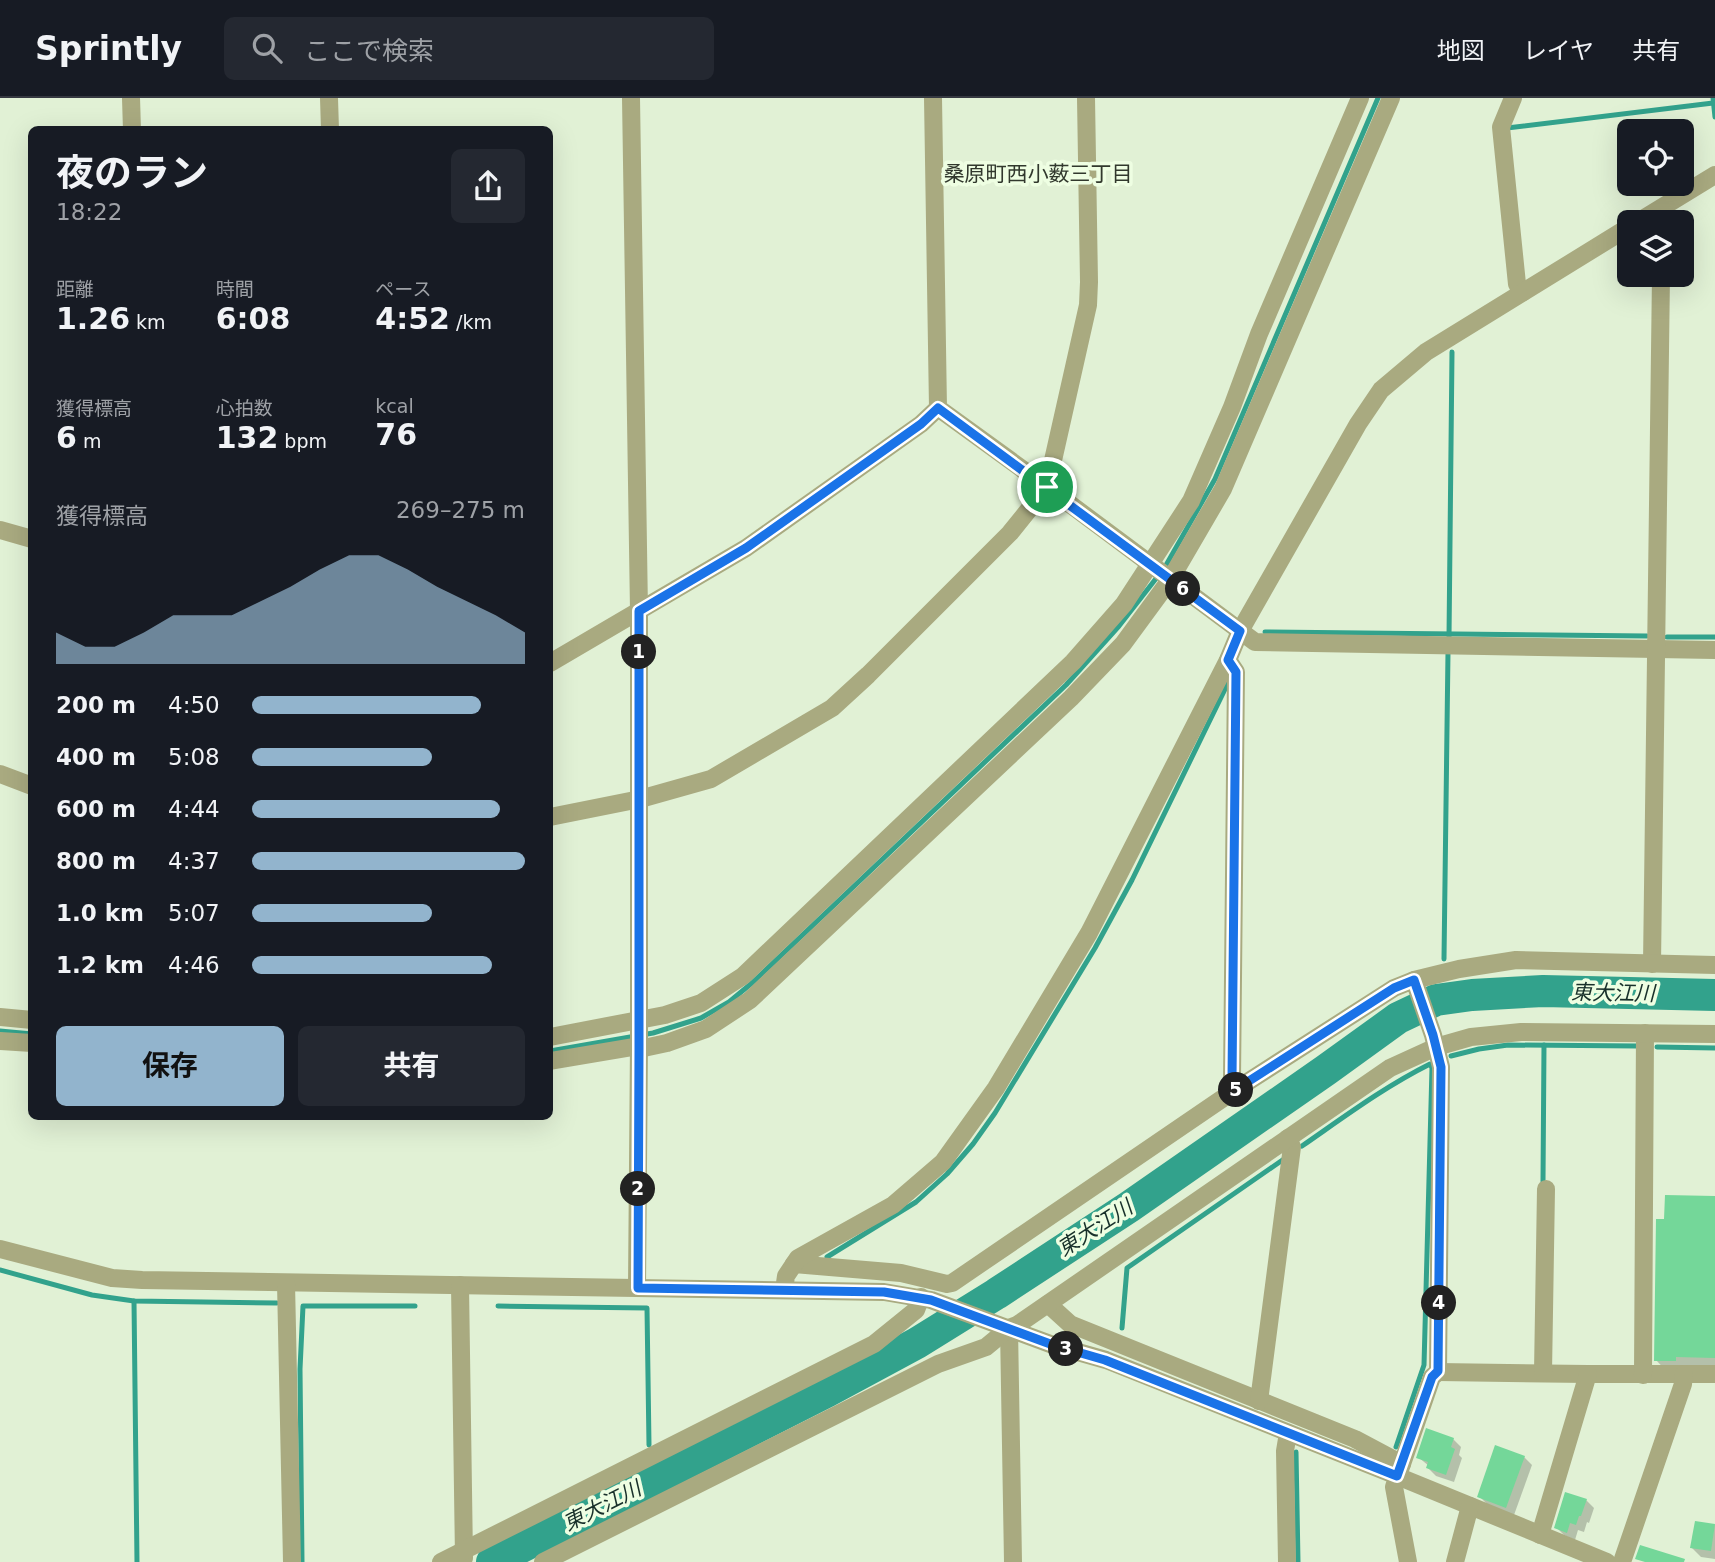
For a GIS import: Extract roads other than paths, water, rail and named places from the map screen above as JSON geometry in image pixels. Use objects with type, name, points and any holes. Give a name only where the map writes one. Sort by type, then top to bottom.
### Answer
[{"type":"street","points":[[131,98],[132,126]]},
{"type":"street","points":[[329,98],[330,126]]},
{"type":"street","points":[[631,98],[639,611],[638,1288]]},
{"type":"street","points":[[553,661],[746,548],[921,424],[938,408],[933,98]]},
{"type":"street","points":[[553,816],[640,799],[711,779],[832,708],[1010,533],[1047,487],[1088,305],[1086,98]]},
{"type":"street","points":[[553,1037],[639,1037],[667,1043],[706,1029],[750,1000],[1071,698],[1123,644],[1160,572],[1232,407],[1259,334],[1360,98]]},
{"type":"street","points":[[553,1059],[639,1037],[665,1015],[701,1003],[743,976],[1073,662],[1124,604],[1160,572],[1223,489],[1391,98]]},
{"type":"street","points":[[1513,98],[1501,127],[1517,284],[1523,292]]},
{"type":"street","points":[[1668,210],[1715,174]]},
{"type":"street","points":[[784,1290],[786,1276],[799,1258],[893,1205],[943,1162],[996,1088],[1089,933],[1228,660],[1240,631],[1358,424],[1381,390],[1426,352],[1617,234]]},
{"type":"street","points":[[1652,964],[1661,287]]},
{"type":"street","points":[[938,408],[1255,642],[1715,650]]},
{"type":"street","points":[[0,530],[28,538]]},
{"type":"street","points":[[1228,660],[1236,672],[1232,1079],[1235,1090]]},
{"type":"street","points":[[0,774],[28,784]]},
{"type":"street","points":[[794,1265],[901,1273],[952,1283],[1235,1090],[1394,988],[1459,969],[1516,960],[1715,965]]},
{"type":"street","points":[[1408,1562],[1394,1487],[1432,1377],[1438,1371],[1441,1067],[1415,984]]},
{"type":"street","points":[[0,1017],[28,1020]]},
{"type":"street","points":[[1001,1326],[1017,1325],[1390,1068],[1435,1041],[1521,1031],[1715,1034]]},
{"type":"street","points":[[1643,1375],[1645,1033]]},
{"type":"street","points":[[0,1041],[28,1043]]},
{"type":"street","points":[[1259,1401],[1292,1147],[1288,1138]]},
{"type":"street","points":[[1543,1373],[1546,1189]]},
{"type":"street","points":[[0,1249],[112,1278],[142,1280],[884,1292],[926,1298],[1053,1345],[1105,1360],[1288,1433],[1399,1470]]},
{"type":"street","points":[[286,1283],[292,1562]]},
{"type":"street","points":[[460,1285],[464,1555]]},
{"type":"street","points":[[441,1562],[464,1555],[874,1344],[916,1310],[926,1298]]},
{"type":"street","points":[[1048,1304],[1070,1324],[1355,1440],[1399,1470],[1470,1506],[1540,1535],[1566,1554],[1607,1562]]},
{"type":"street","points":[[543,1562],[938,1364],[986,1347],[1001,1326]]},
{"type":"street","points":[[1001,1326],[1013,1562]]},
{"type":"street","points":[[1438,1371],[1715,1374]]},
{"type":"street","points":[[1540,1535],[1588,1374]]},
{"type":"street","points":[[1622,1562],[1683,1384],[1684,1374]]},
{"type":"street","points":[[1287,1562],[1285,1451],[1288,1433]]},
{"type":"street","points":[[1455,1562],[1470,1506]]},
{"type":"waterway","points":[[553,1050],[653,1033],[701,1018],[729,1002],[1066,685],[1119,626],[1165,567],[1215,479],[1378,98]]},
{"type":"waterway","points":[[1713,98],[1715,117]]},
{"type":"waterway","points":[[1507,128],[1713,103]]},
{"type":"waterway","points":[[1449,637],[1452,352]]},
{"type":"waterway","points":[[1265,632],[1647,636]]},
{"type":"waterway","points":[[1667,637],[1715,637]]},
{"type":"waterway","points":[[1444,959],[1448,652]]},
{"type":"waterway","points":[[827,1257],[916,1202],[947,1174],[995,1113],[1095,948],[1132,880],[1230,679]]},
{"type":"waterway","name":"東大江川","points":[[492,1562],[917,1343],[1129,1207],[1398,1018],[1436,1000],[1543,991],[1715,995]]},
{"type":"waterway","points":[[0,1031],[28,1034]]},
{"type":"waterway","points":[[1451,1056],[1508,1045],[1637,1046]]},
{"type":"waterway","points":[[1543,1181],[1544,1045]]},
{"type":"waterway","points":[[1657,1047],[1715,1048]]},
{"type":"waterway","points":[[1302,1146],[1380,1092],[1430,1064],[1424,1365],[1396,1447]]},
{"type":"waterway","points":[[1122,1328],[1127,1268],[1284,1159]]},
{"type":"waterway","points":[[0,1270],[92,1295],[134,1301],[277,1303]]},
{"type":"waterway","points":[[134,1301],[137,1562]]},
{"type":"waterway","points":[[302,1562],[300,1369],[303,1306],[415,1306]]},
{"type":"waterway","points":[[498,1306],[647,1308],[649,1445]]},
{"type":"waterway","points":[[1296,1452],[1298,1562]]},
{"type":"district","name":"桑原町西小薮三丁目","points":[[1038,174]]}]
